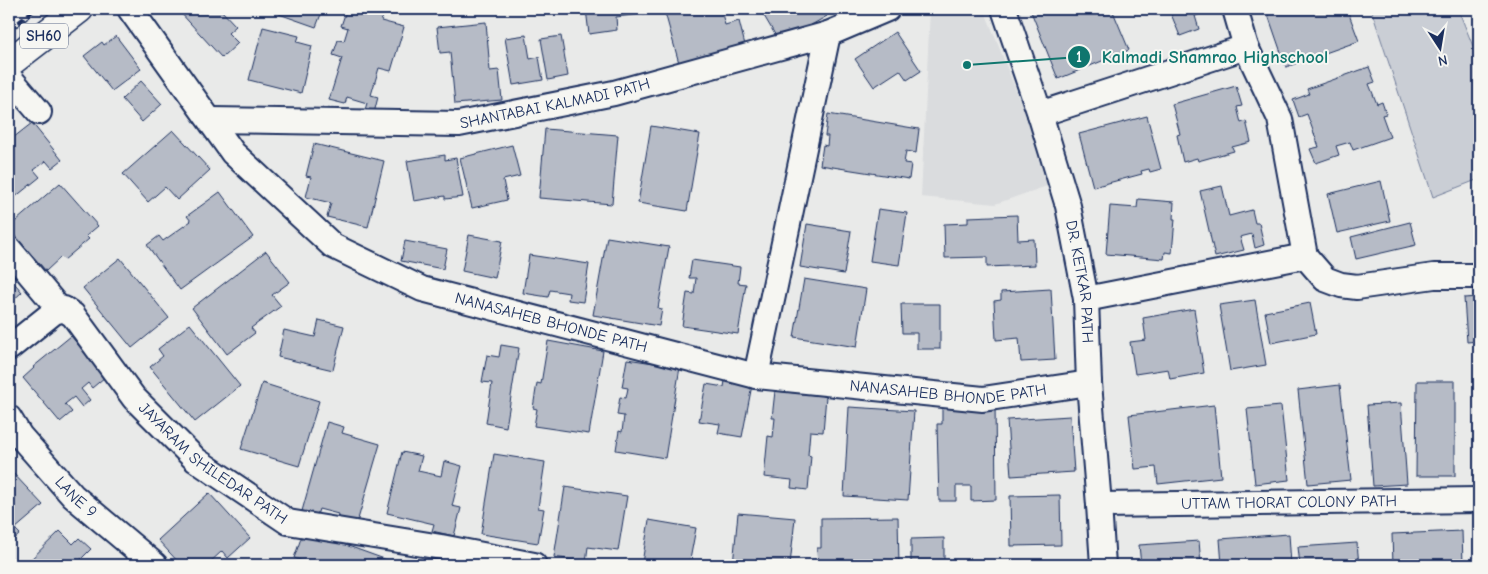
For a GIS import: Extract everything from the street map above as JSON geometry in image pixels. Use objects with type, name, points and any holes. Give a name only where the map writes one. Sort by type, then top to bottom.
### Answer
[{"type":"main road","name":"SH60","points":[[9,14],[16,9]]},
{"type":"main road","name":"SH60","points":[[9,63],[79,9]]},
{"type":"street","name":"NANASAHEB BHONDE PATH","points":[[130,9],[233,153],[333,246],[422,288],[756,376],[983,399],[1089,383]]},
{"type":"street","name":"SHANTABAI KALMADI PATH","points":[[210,120],[459,124],[614,93],[828,34],[887,9]]},
{"type":"street","name":"DR. KETKAR PATH","points":[[1004,9],[1040,114],[1068,206],[1086,299],[1089,383],[1100,505],[1103,565]]},
{"type":"street","points":[[1235,9],[1246,47],[1280,119],[1305,256],[1325,278],[1341,285],[1356,287],[1434,276],[1479,276]]},
{"type":"street","points":[[756,376],[828,34]]},
{"type":"street","points":[[1040,114],[1246,47]]},
{"type":"street","points":[[9,77],[39,112]]},
{"type":"street","name":"JAYARAM SHILEDAR PATH","points":[[9,248],[60,310],[64,309],[73,315],[134,398],[196,460],[288,522],[438,556],[534,565]]},
{"type":"street","points":[[1086,299],[1305,256]]},
{"type":"street","points":[[9,348],[54,312],[60,310]]},
{"type":"street","name":"LANE 9","points":[[9,418],[20,436],[73,496],[154,565]]},
{"type":"street","name":"UTTAM THORAT COLONY PATH","points":[[1100,505],[1479,500]]},
{"type":"shaded area","points":[[930,9],[984,9],[1028,121],[1047,186],[995,204],[921,197]]},
{"type":"shaded area","points":[[1371,9],[1458,9],[1479,61],[1479,179],[1433,197]]},
{"type":"building","points":[[182,9],[220,9],[236,26],[228,33],[238,43],[222,58],[179,11]]},
{"type":"building","points":[[281,9],[323,9],[316,27],[279,14]]},
{"type":"building","points":[[586,9],[649,9],[650,13],[616,17],[617,30],[589,34]]},
{"type":"building","points":[[664,9],[725,9],[721,10],[725,25],[739,21],[745,45],[679,63]]},
{"type":"building","points":[[760,9],[823,9],[827,16],[780,43]]},
{"type":"building","points":[[1030,9],[1112,9],[1129,50],[1058,79]]},
{"type":"building","points":[[1169,9],[1208,9],[1209,11],[1195,16],[1199,29],[1180,36]]},
{"type":"building","points":[[1266,9],[1347,9],[1359,41],[1286,67]]},
{"type":"building","points":[[360,10],[383,16],[381,21],[404,27],[391,71],[379,68],[371,95],[378,97],[374,113],[365,110],[367,103],[347,97],[345,104],[329,100],[342,58],[333,55],[338,40],[344,41],[348,28],[341,26],[346,11],[358,15]]},
{"type":"building","points":[[486,22],[490,71],[499,70],[502,100],[455,104],[450,52],[440,53],[437,27]]},
{"type":"building","points":[[263,27],[299,36],[297,42],[312,46],[301,93],[249,80]]},
{"type":"building","points":[[895,32],[921,71],[907,80],[900,70],[874,87],[855,59]]},
{"type":"building","points":[[526,35],[530,59],[539,57],[543,80],[513,85],[505,38]]},
{"type":"building","points":[[116,36],[141,69],[112,91],[84,56],[102,42],[104,45]]},
{"type":"building","points":[[561,36],[568,76],[548,80],[541,39]]},
{"type":"building","points":[[1369,67],[1375,82],[1369,84],[1377,104],[1382,102],[1386,114],[1382,115],[1390,137],[1353,150],[1350,142],[1336,146],[1339,155],[1316,163],[1310,149],[1319,147],[1307,114],[1299,117],[1293,100],[1309,94],[1307,89]]},
{"type":"building","points":[[141,81],[162,104],[142,122],[122,99]]},
{"type":"building","points":[[1236,86],[1242,106],[1237,107],[1241,123],[1246,121],[1251,142],[1232,147],[1234,151],[1198,161],[1197,158],[1183,162],[1177,135],[1180,134],[1172,104]]},
{"type":"building","points":[[828,114],[919,129],[916,153],[906,151],[904,163],[911,164],[909,179],[820,165],[823,145],[827,146],[828,136],[825,136]]},
{"type":"building","points":[[1147,116],[1161,169],[1150,172],[1149,169],[1141,171],[1142,174],[1093,187],[1079,134]]},
{"type":"building","points":[[32,123],[62,160],[52,168],[46,161],[34,170],[40,177],[9,202],[9,141]]},
{"type":"building","points":[[651,126],[700,134],[687,211],[638,203]]},
{"type":"building","points":[[545,129],[618,135],[612,204],[539,198]]},
{"type":"building","points":[[173,130],[210,170],[177,200],[165,187],[148,202],[123,174]]},
{"type":"building","points":[[314,144],[384,161],[368,227],[327,217],[331,203],[306,197],[311,177],[306,176]]},
{"type":"building","points":[[512,145],[520,176],[503,180],[507,200],[472,208],[460,158]]},
{"type":"building","points":[[445,155],[445,160],[456,158],[463,197],[445,199],[445,196],[414,201],[407,161]]},
{"type":"building","points":[[1381,181],[1390,221],[1337,233],[1328,194]]},
{"type":"building","points":[[60,183],[98,226],[86,236],[89,239],[64,260],[61,257],[46,271],[9,227]]},
{"type":"building","points":[[1222,186],[1229,216],[1252,210],[1255,223],[1259,223],[1264,245],[1255,248],[1252,234],[1240,237],[1244,250],[1215,257],[1200,191]]},
{"type":"building","points":[[220,192],[253,237],[180,290],[147,245],[159,236],[163,241],[191,221],[187,216]]},
{"type":"building","points":[[1138,199],[1174,202],[1173,219],[1175,219],[1172,253],[1165,252],[1164,259],[1106,254],[1110,206],[1137,208]]},
{"type":"building","points":[[878,209],[907,213],[899,265],[870,261]]},
{"type":"building","points":[[1017,215],[1018,240],[1034,239],[1035,265],[987,267],[987,257],[945,258],[944,224],[968,223],[968,217]]},
{"type":"building","points":[[1410,222],[1416,245],[1356,259],[1351,237]]},
{"type":"building","points":[[807,224],[851,231],[844,274],[800,267]]},
{"type":"building","points":[[469,235],[502,241],[495,278],[462,271]]},
{"type":"building","points":[[607,237],[669,247],[658,308],[662,309],[659,326],[593,315]]},
{"type":"building","points":[[405,241],[447,249],[443,269],[401,261]]},
{"type":"building","points":[[266,251],[290,282],[272,295],[281,306],[251,328],[255,333],[227,354],[192,308]]},
{"type":"building","points":[[529,255],[589,264],[583,302],[568,300],[569,293],[550,290],[548,297],[523,293]]},
{"type":"building","points":[[120,258],[169,318],[132,348],[83,288]]},
{"type":"building","points":[[692,260],[740,267],[738,283],[746,284],[738,334],[682,326],[687,293],[694,294],[696,278],[689,278]]},
{"type":"building","points":[[9,277],[22,292],[9,304]]},
{"type":"building","points":[[804,279],[866,289],[857,347],[794,337]]},
{"type":"building","points":[[1051,289],[1055,360],[1021,362],[1019,338],[996,340],[994,301],[1001,300],[1001,292]]},
{"type":"building","points":[[1479,297],[1479,341],[1467,342],[1464,298]]},
{"type":"building","points":[[1255,300],[1266,365],[1230,371],[1219,305]]},
{"type":"building","points":[[1310,303],[1316,334],[1271,343],[1265,312]]},
{"type":"building","points":[[901,304],[940,304],[940,349],[917,349],[917,333],[902,333]]},
{"type":"building","points":[[1194,309],[1204,373],[1170,379],[1168,369],[1135,374],[1130,342],[1146,340],[1143,318]]},
{"type":"building","points":[[319,320],[344,326],[333,370],[278,357],[284,330],[315,337]]},
{"type":"building","points":[[190,324],[240,386],[195,422],[150,367],[163,356],[158,349]]},
{"type":"building","points":[[71,336],[105,377],[92,388],[88,383],[81,389],[90,400],[82,407],[74,397],[65,404],[72,412],[60,422],[23,378],[33,367]]},
{"type":"building","points":[[548,341],[603,351],[589,434],[534,426],[537,409],[533,408],[537,383],[541,384]]},
{"type":"building","points":[[501,345],[519,348],[506,427],[486,423],[492,383],[482,382],[487,355],[499,357]]},
{"type":"building","points":[[627,359],[680,367],[665,458],[616,450],[619,431],[622,432],[624,416],[617,415],[620,397],[626,398],[628,388],[622,387]]},
{"type":"building","points":[[725,381],[752,385],[742,437],[718,433],[720,424],[699,421],[706,384],[724,387]]},
{"type":"building","points":[[1417,381],[1455,381],[1455,476],[1416,476]]},
{"type":"building","points":[[262,383],[319,401],[299,466],[241,449]]},
{"type":"building","points":[[1340,385],[1351,480],[1308,484],[1298,390]]},
{"type":"building","points":[[775,391],[826,396],[823,432],[810,431],[808,455],[811,456],[808,490],[791,488],[792,480],[764,477],[768,436],[773,437],[775,418],[772,418]]},
{"type":"building","points":[[995,402],[996,500],[971,501],[971,486],[956,486],[956,501],[939,501],[937,424],[942,424],[942,403]]},
{"type":"building","points":[[1401,403],[1407,484],[1373,486],[1367,405]]},
{"type":"building","points":[[1214,405],[1221,477],[1158,484],[1156,467],[1135,469],[1129,415]]},
{"type":"building","points":[[1281,406],[1289,480],[1255,484],[1247,409]]},
{"type":"building","points":[[849,407],[914,411],[908,500],[844,496]]},
{"type":"building","points":[[1070,416],[1074,472],[1011,476],[1007,420]]},
{"type":"building","points":[[327,422],[344,427],[342,433],[380,444],[356,526],[336,520],[338,514],[319,509],[317,515],[302,511]]},
{"type":"building","points":[[402,452],[422,456],[418,471],[441,476],[444,461],[462,466],[452,506],[461,508],[454,536],[432,531],[434,524],[387,513]]},
{"type":"building","points":[[494,454],[545,462],[538,508],[544,509],[538,543],[481,534]]},
{"type":"building","points":[[12,472],[43,505],[15,529],[20,534],[9,544],[9,475]]},
{"type":"building","points":[[565,487],[627,496],[618,551],[588,547],[586,562],[554,557]]},
{"type":"building","points":[[209,493],[250,538],[228,558],[222,551],[207,565],[181,565],[158,540]]},
{"type":"building","points":[[1060,495],[1061,545],[1011,546],[1010,496]]},
{"type":"building","points":[[738,513],[795,518],[790,565],[733,565]]},
{"type":"building","points":[[898,517],[899,565],[818,565],[817,548],[821,548],[821,518]]},
{"type":"building","points":[[649,520],[696,528],[689,565],[653,565],[642,563]]},
{"type":"building","points":[[304,530],[401,565],[314,565],[294,558]]},
{"type":"building","points":[[60,531],[73,544],[79,538],[91,549],[78,562],[80,565],[25,565]]},
{"type":"building","points":[[1462,531],[1463,565],[1393,565],[1392,534]]},
{"type":"building","points":[[1289,534],[1291,565],[1222,565],[1220,539]]},
{"type":"building","points":[[944,538],[944,565],[911,565],[911,539]]},
{"type":"building","points":[[1199,541],[1201,565],[1141,565],[1139,545]]},
{"type":"building","points":[[1357,543],[1359,565],[1300,565],[1298,547]]},
{"type":"railway","points":[[9,12],[13,9]]},
{"type":"railway","points":[[9,30],[35,9]]},
{"type":"place","name":"Kalmadi Shamrao Highschool","points":[[967,65]]}]
